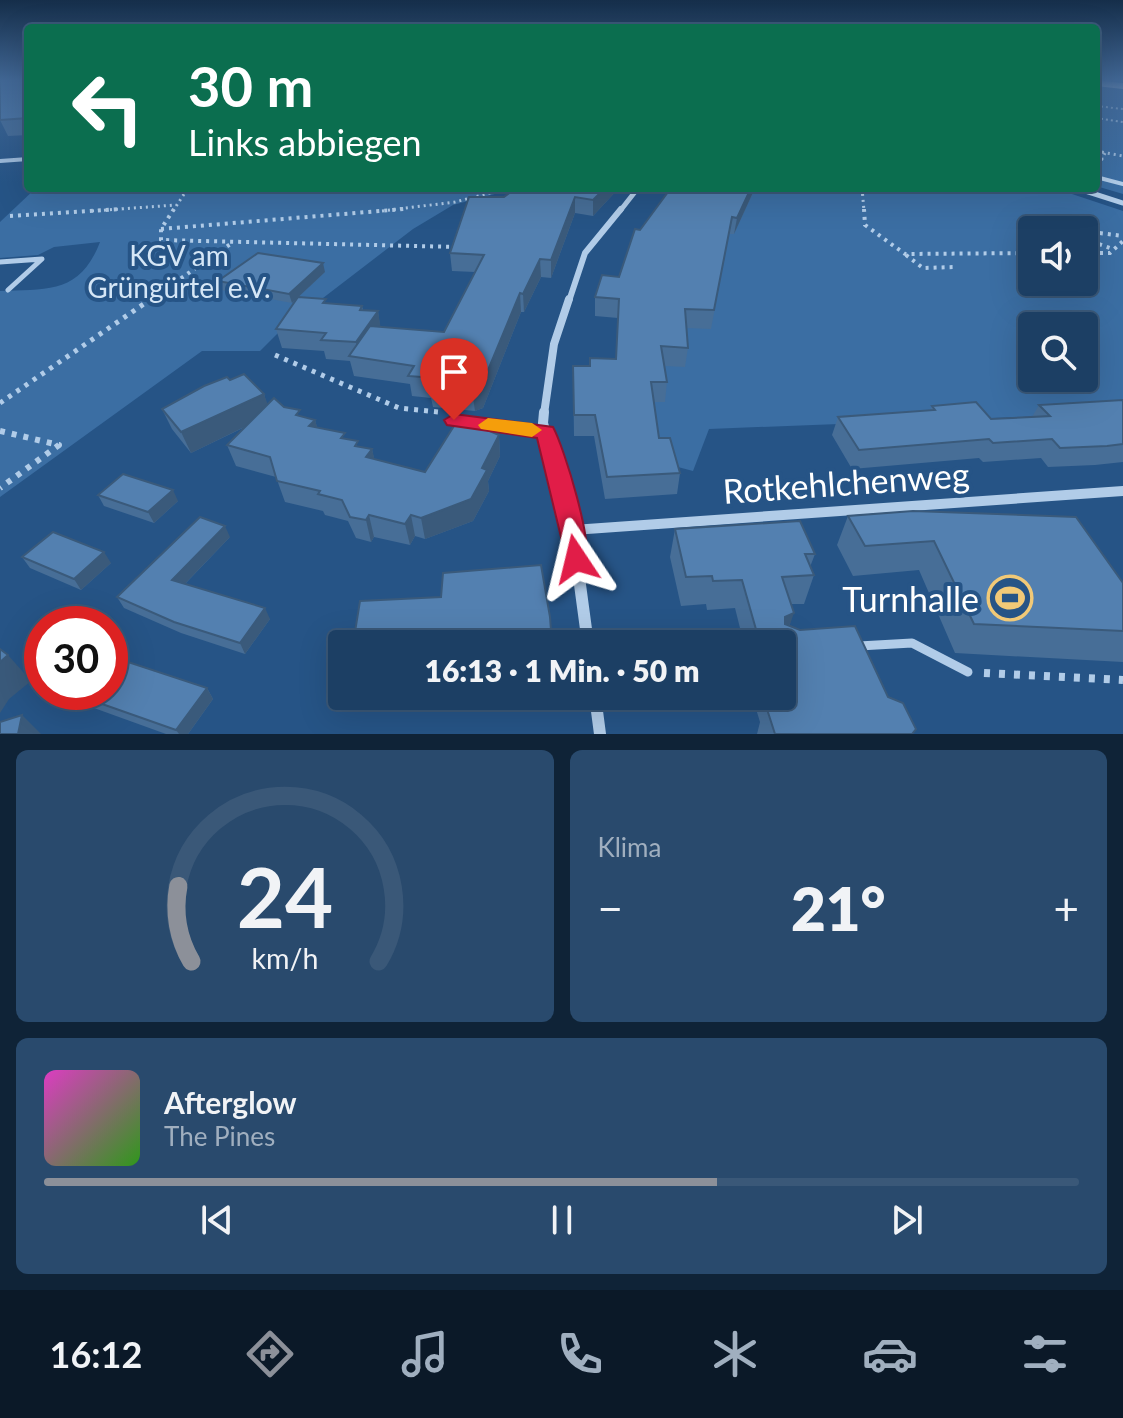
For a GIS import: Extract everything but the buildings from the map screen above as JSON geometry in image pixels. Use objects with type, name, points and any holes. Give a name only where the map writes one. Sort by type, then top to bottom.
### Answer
[{"type":"street","points":[[586,630],[573,530],[545,432],[545,389],[574,280],[585,253],[635,192]]},
{"type":"street","points":[[1089,192],[1123,203]]},
{"type":"street","name":"Rotkehlchenweg","points":[[573,530],[1123,491]]},
{"type":"street","points":[[597,710],[600,734]]},
{"type":"lane","points":[[0,161],[24,159]]},
{"type":"lane","points":[[1100,178],[1123,184]]},
{"type":"lane","points":[[0,262],[42,259],[8,290]]},
{"type":"lane","points":[[454,420],[545,432]]},
{"type":"lane","points":[[840,647],[912,643],[968,672]]},
{"type":"path","points":[[1100,119],[1123,122]]},
{"type":"path","points":[[1100,152],[1123,156]]},
{"type":"path","points":[[1105,153],[1102,159],[1112,162]]},
{"type":"path","points":[[185,192],[161,229],[161,240],[460,247]]},
{"type":"path","points":[[161,229],[401,209],[455,202],[494,192]]},
{"type":"path","points":[[862,192],[865,225],[923,268],[956,267]]},
{"type":"path","points":[[10,216],[176,205]]},
{"type":"path","points":[[1098,234],[1123,239]]},
{"type":"path","points":[[1098,253],[1110,253],[1123,239]]},
{"type":"path","points":[[0,403],[232,243]]},
{"type":"path","points":[[1098,244],[1113,249]]},
{"type":"path","points":[[905,254],[1018,253]]},
{"type":"path","points":[[1098,260],[1101,265]]},
{"type":"path","points":[[275,355],[399,408],[442,413]]},
{"type":"path","points":[[0,431],[59,445],[0,488]]},
{"type":"path","points":[[968,672],[1123,680]]},
{"type":"green space","points":[[1100,114],[1123,114],[1123,194],[1100,187]]},
{"type":"green space","name":"KGV am Grüngürtel e.V.","points":[[32,192],[503,192],[453,205],[413,229],[280,331],[260,351],[202,351],[0,497],[0,291],[47,288],[72,280],[92,259],[100,242],[54,247],[38,255],[0,258],[0,222]]},
{"type":"green space","points":[[717,192],[1066,192],[1123,211],[1123,413],[709,429],[693,471],[614,450]]},
{"type":"slow traffic","points":[[488,425],[532,430]]},
{"type":"place","name":"Turnhalle","points":[[1010,598]]},
{"type":"route","points":[[454,420],[545,432],[573,530],[576,559]]}]
